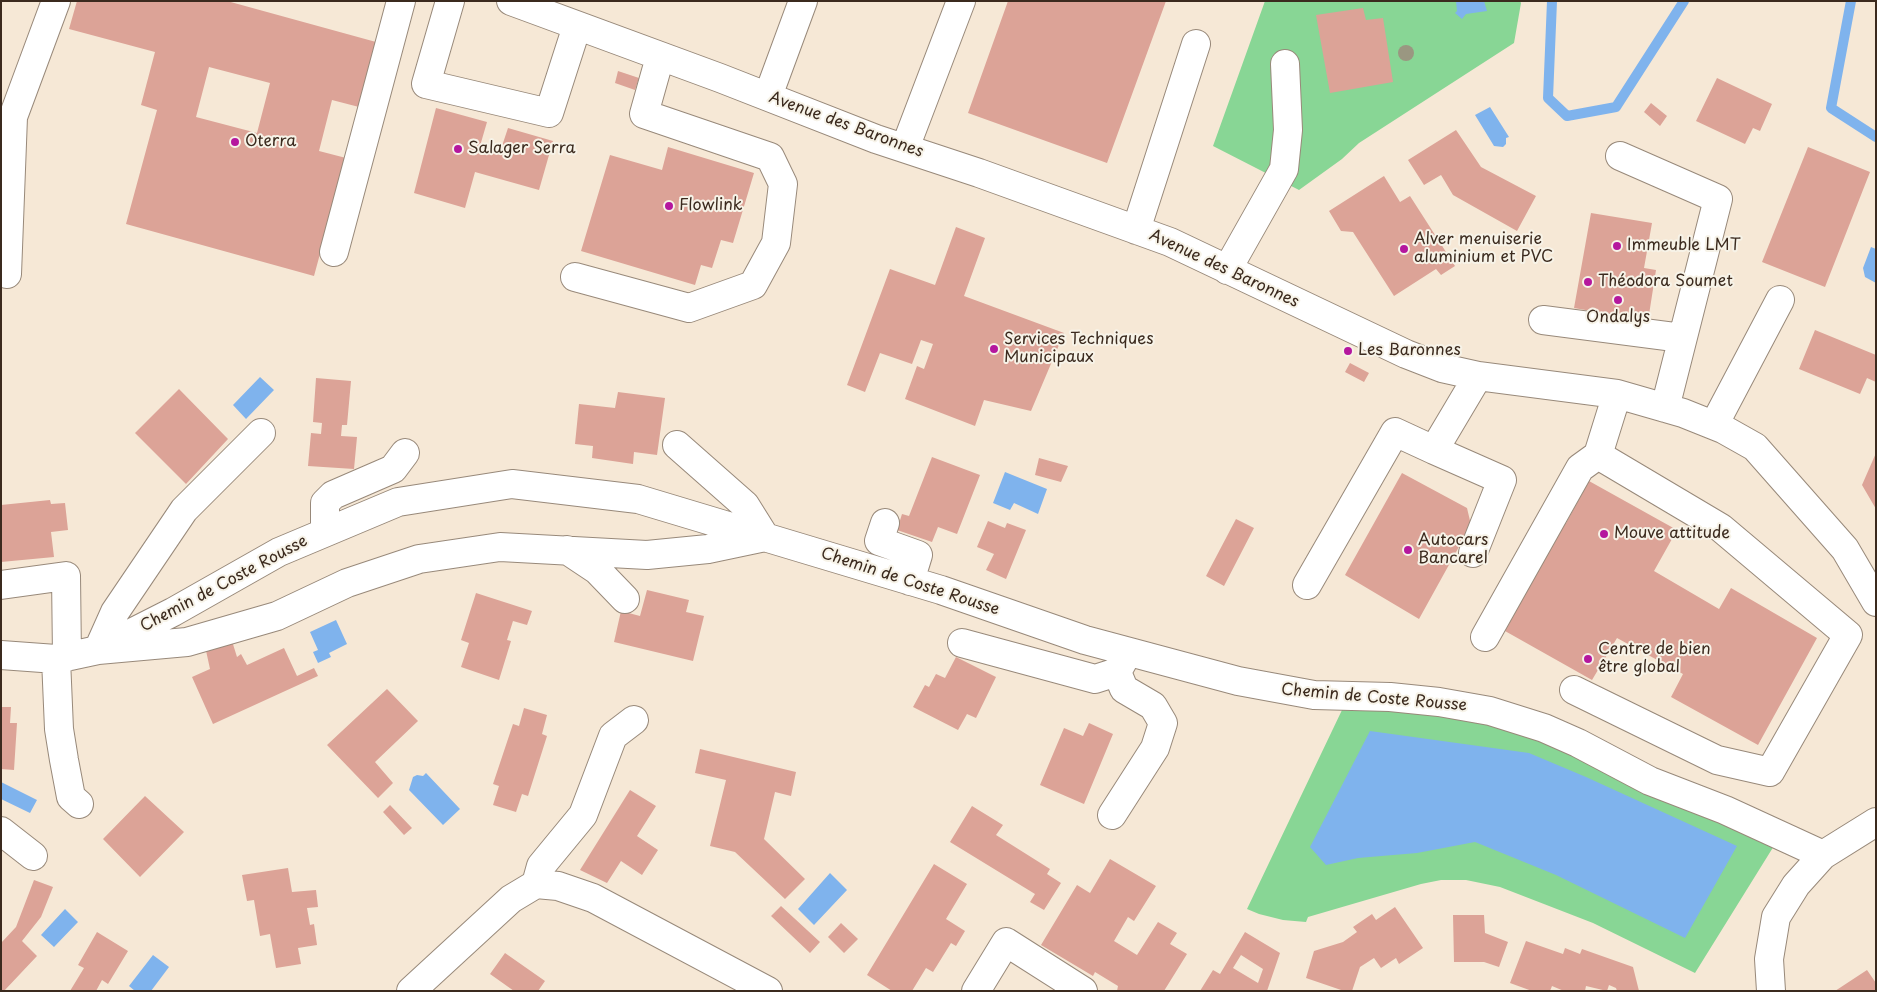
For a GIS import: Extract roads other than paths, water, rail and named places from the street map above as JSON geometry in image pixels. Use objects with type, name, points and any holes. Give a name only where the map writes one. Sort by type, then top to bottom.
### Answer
[{"type":"street","points":[[7,274],[13,117],[56,1]]},
{"type":"street","points":[[334,252],[401,1]]},
{"type":"street","points":[[450,1],[426,84],[549,113],[577,26]]},
{"type":"street","name":"Avenue des Baronnes","points":[[511,1],[905,148],[1170,242],[1406,354],[1442,368],[1478,376],[1617,394],[1714,425],[1755,448],[1845,549],[1872,586]]},
{"type":"street","points":[[768,96],[803,1]]},
{"type":"street","points":[[905,148],[961,1]]},
{"type":"street","points":[[1136,230],[1196,44]]},
{"type":"street","points":[[575,277],[689,308],[754,284],[776,243],[783,184],[770,157],[644,114],[660,57]]},
{"type":"street","points":[[1228,270],[1284,169],[1288,130],[1285,64]]},
{"type":"street","points":[[1620,156],[1718,199],[1665,408]]},
{"type":"street","points":[[1714,425],[1780,300]]},
{"type":"street","points":[[1543,320],[1682,338]]},
{"type":"street","points":[[1434,450],[1478,376]]},
{"type":"street","points":[[1485,637],[1580,468],[1598,455],[1617,394]]},
{"type":"street","points":[[1307,585],[1395,432],[1502,480],[1473,553]]},
{"type":"street","points":[[261,434],[184,510],[115,612],[98,650],[187,642],[277,616],[347,583],[419,559],[500,547],[646,555],[708,549],[765,537],[745,505],[677,444]]},
{"type":"street","points":[[325,532],[325,503],[333,496],[393,469],[406,453]]},
{"type":"street","points":[[1574,690],[1717,760],[1770,772],[1848,635],[1721,528],[1598,455]]},
{"type":"street","name":"Chemin de Coste Rousse","points":[[1,655],[61,658],[98,650],[172,612],[278,552],[398,502],[512,484],[638,499],[910,581],[1085,640],[1122,662],[1314,695],[1390,697],[1439,702],[1490,711],[1544,728],[1578,743],[1650,781],[1724,810],[1823,855]]},
{"type":"street","points":[[886,523],[879,541],[918,555],[910,581]]},
{"type":"street","points":[[567,550],[597,570],[625,598]]},
{"type":"street","points":[[1,584],[66,576],[59,729],[72,797],[79,804]]},
{"type":"street","points":[[962,644],[1095,679],[1122,662],[1124,689],[1153,706],[1163,723],[1155,748],[1112,815]]},
{"type":"street","points":[[536,884],[541,866],[583,815],[613,736],[634,720]]},
{"type":"street","points":[[1772,991],[1769,959],[1776,917],[1796,885],[1823,855],[1876,822]]},
{"type":"street","points":[[1,831],[33,856]]},
{"type":"street","points":[[411,991],[511,899],[536,884],[558,886],[593,898],[768,991]]},
{"type":"street","points":[[976,991],[1006,942],[1083,991]]},
{"type":"water","points":[[1456,1],[1484,1],[1487,11],[1466,14],[1462,19],[1455,13],[1457,11]]},
{"type":"water","points":[[1490,107],[1509,137],[1506,138],[1506,144],[1503,147],[1494,146],[1475,115]]},
{"type":"water","points":[[1871,247],[1876,249],[1876,283],[1865,277],[1863,268]]},
{"type":"water","points":[[260,377],[274,390],[246,419],[233,405]]},
{"type":"water","points":[[1005,472],[1047,489],[1038,514],[1014,503],[1010,510],[993,503]]},
{"type":"water","points":[[336,620],[347,644],[329,653],[331,657],[318,663],[313,652],[318,650],[310,632]]},
{"type":"water","points":[[1370,731],[1529,753],[1737,846],[1685,938],[1556,875],[1475,842],[1417,853],[1358,858],[1326,865],[1310,847]]},
{"type":"water","points":[[426,773],[460,809],[443,825],[409,790],[413,777],[417,775],[423,776]]},
{"type":"water","points":[[1,782],[37,800],[30,813],[1,799]]},
{"type":"water","points":[[830,873],[847,890],[814,925],[798,909]]},
{"type":"water","points":[[65,909],[78,922],[54,947],[41,935]]},
{"type":"water","points":[[153,955],[169,967],[151,991],[135,991],[129,986]]},
{"type":"waterway","points":[[1552,1],[1548,98],[1567,116],[1616,107],[1684,1]]},
{"type":"waterway","points":[[1851,1],[1831,108],[1876,137]]},
{"type":"place","name":"Oterra","points":[[235,142]]},
{"type":"place","name":"Salager Serra","points":[[458,149]]},
{"type":"place","name":"Flowlink","points":[[669,206]]},
{"type":"place","name":"Immeuble LMT","points":[[1617,246]]},
{"type":"place","name":"Alver menuiserie aluminium et PVC","points":[[1404,249]]},
{"type":"place","name":"Théodora Soumet","points":[[1588,282]]},
{"type":"place","name":"Ondalys","points":[[1618,300]]},
{"type":"place","name":"Services Techniques Municipaux","points":[[994,349]]},
{"type":"place","name":"Les Baronnes","points":[[1348,351]]},
{"type":"place","name":"Mouve attitude","points":[[1604,534]]},
{"type":"place","name":"Autocars Bancarel","points":[[1408,550]]},
{"type":"place","name":"Centre de bien être global","points":[[1588,659]]}]
